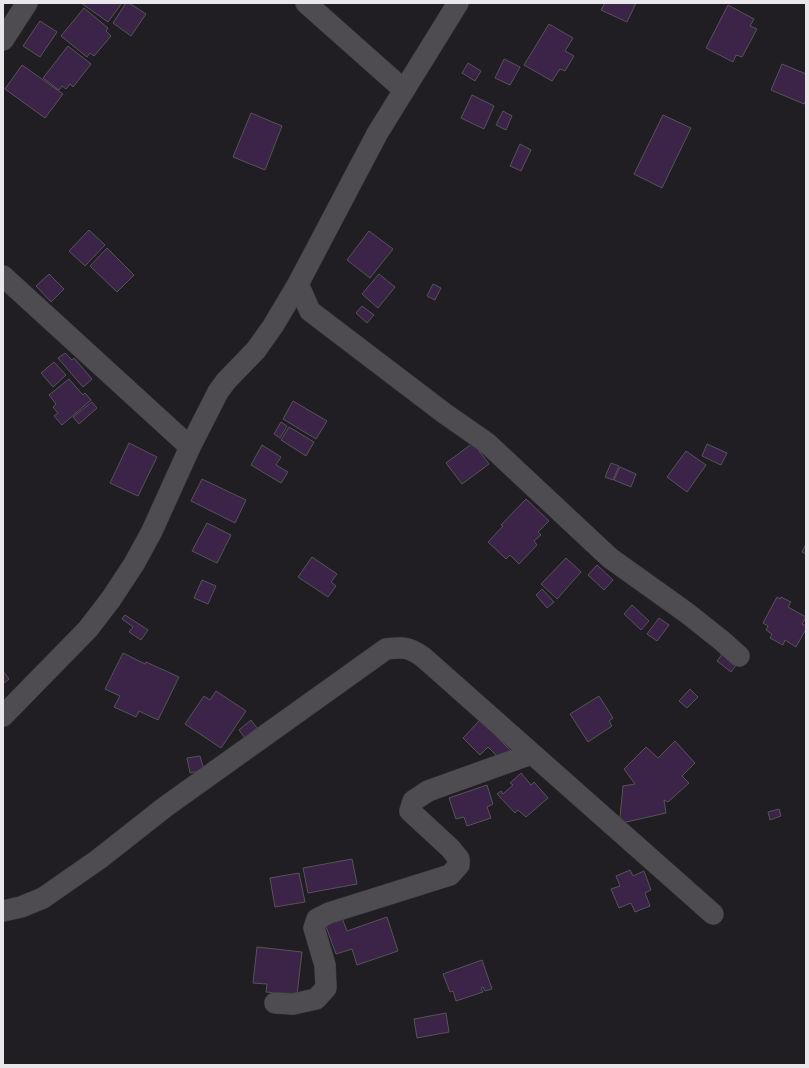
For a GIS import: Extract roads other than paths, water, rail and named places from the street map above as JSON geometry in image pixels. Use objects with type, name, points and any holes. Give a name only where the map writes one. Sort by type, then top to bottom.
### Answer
[{"type":"street","points":[[3,40],[27,3]]},
{"type":"street","points":[[306,3],[404,90]]},
{"type":"street","points":[[3,716],[88,629],[111,599],[134,564],[152,531],[190,447],[218,392],[226,381],[256,350],[273,326],[298,284],[377,134],[458,3]]},
{"type":"street","points":[[3,276],[190,447]]},
{"type":"street","points":[[298,284],[310,311],[444,413],[487,443],[610,558],[687,613],[739,656]]},
{"type":"street","points":[[3,911],[21,907],[43,898],[99,859],[165,806],[386,650],[402,647],[413,650],[429,662],[713,914]]},
{"type":"street","points":[[276,1003],[293,1004],[316,999],[326,988],[325,965],[314,928],[317,919],[329,913],[450,875],[459,865],[459,859],[450,848],[410,811],[413,800],[428,791],[531,754]]}]
